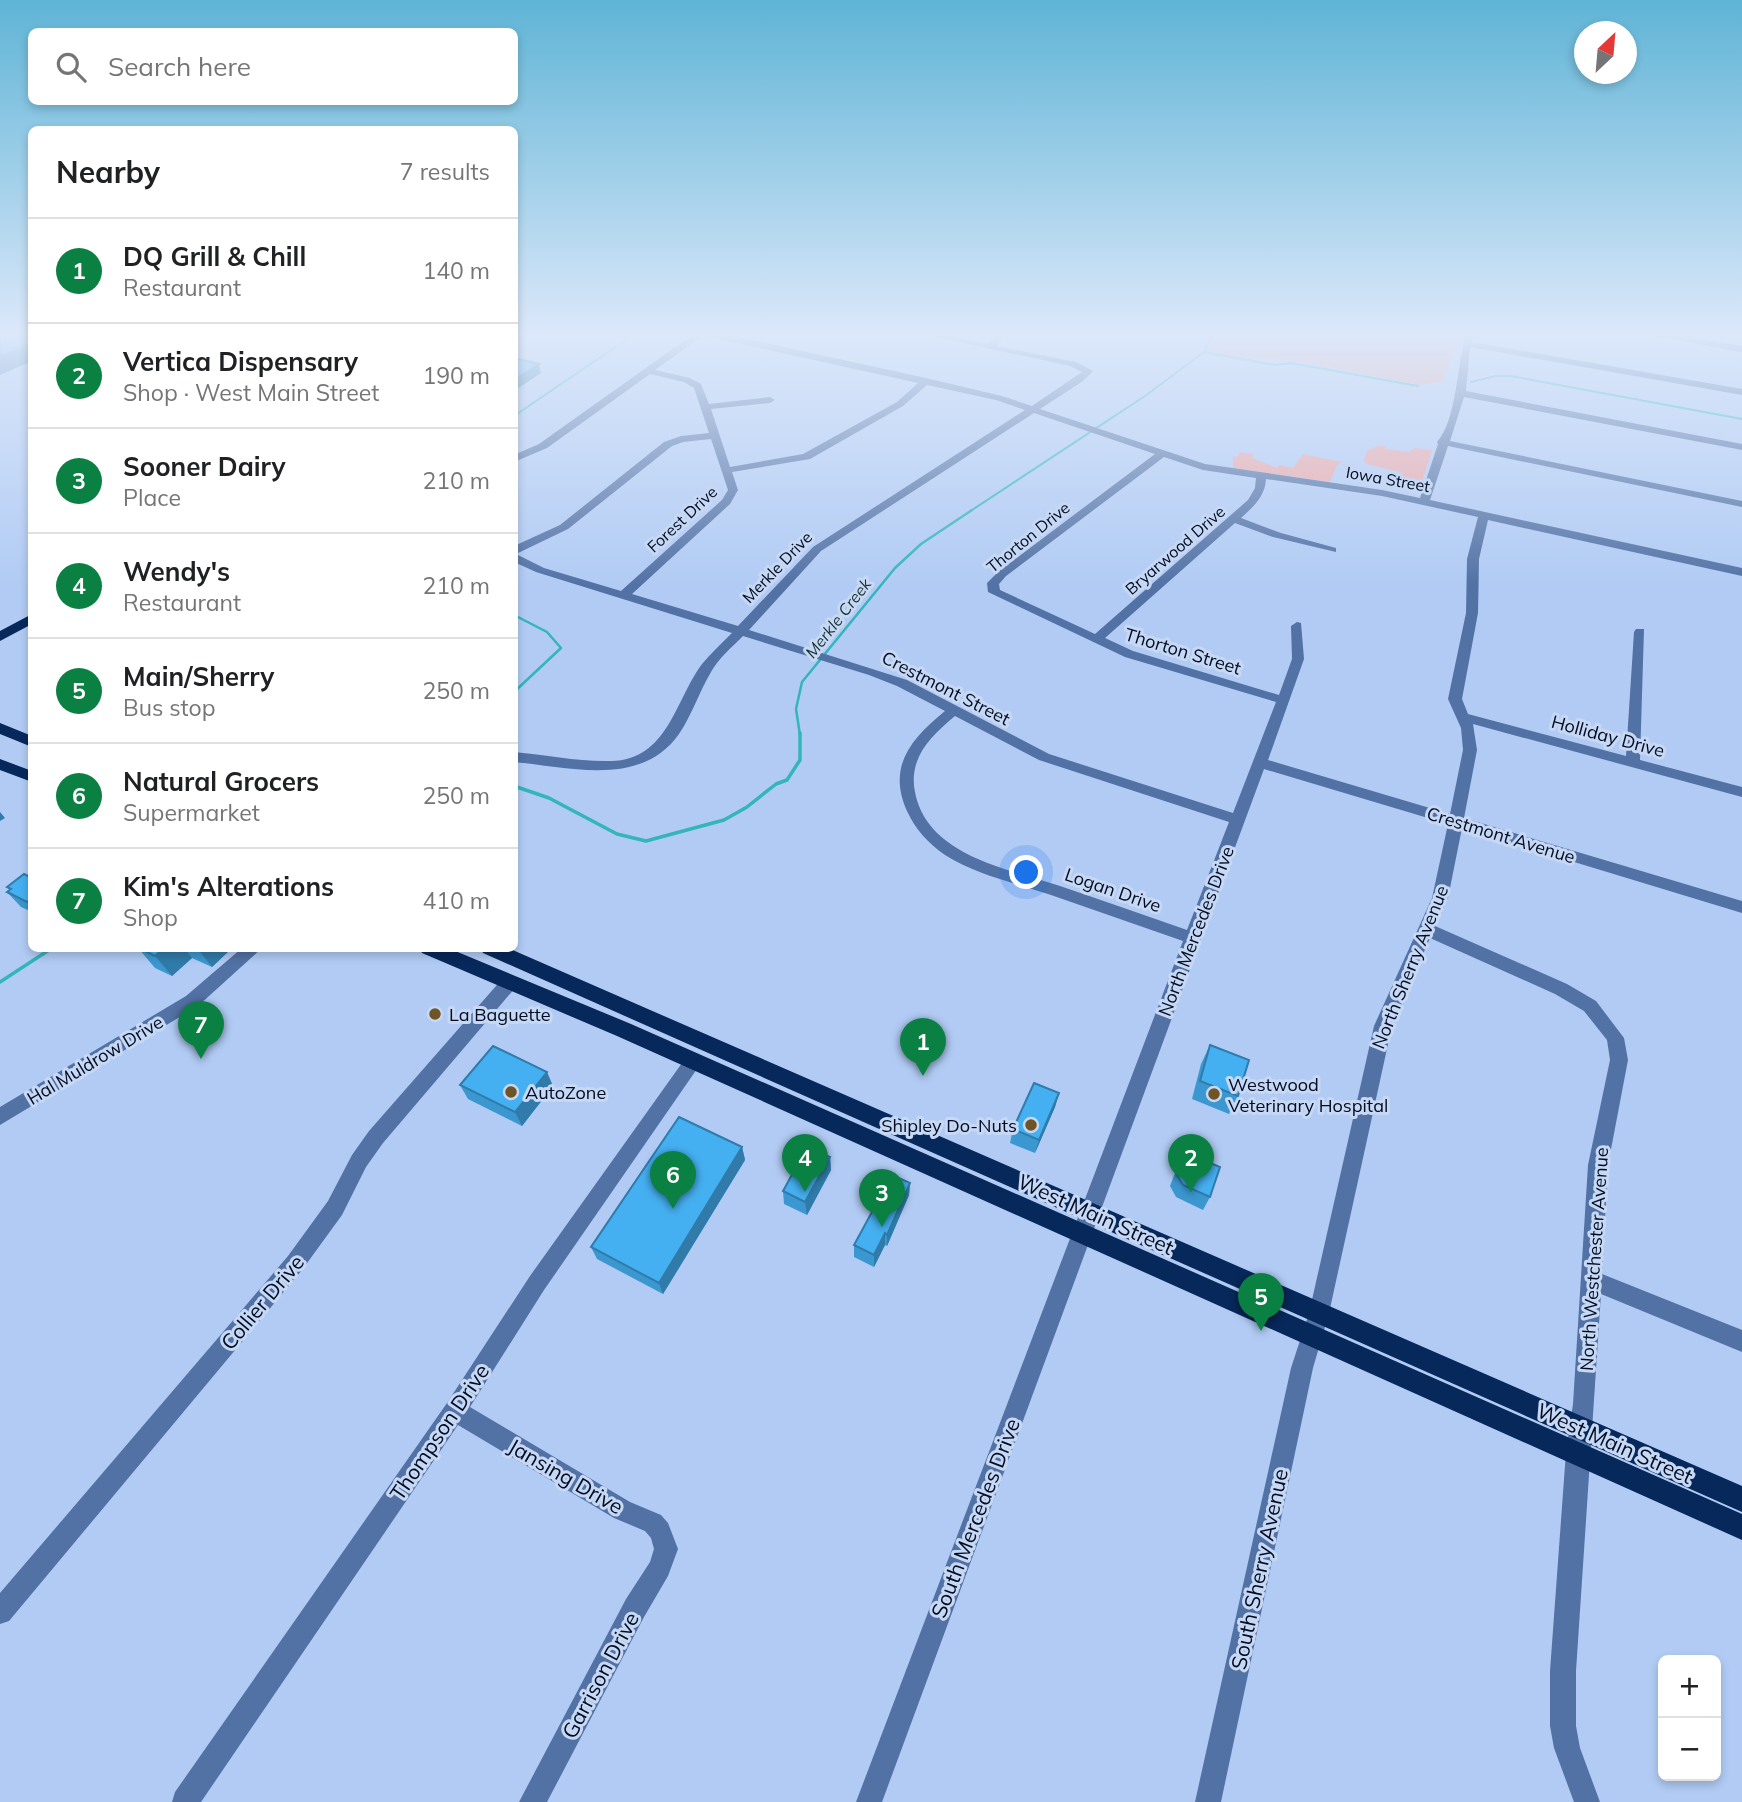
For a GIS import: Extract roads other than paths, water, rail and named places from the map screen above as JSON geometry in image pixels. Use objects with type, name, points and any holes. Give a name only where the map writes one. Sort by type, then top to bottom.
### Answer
[{"type":"main road","points":[[0,637],[28,620]]},
{"type":"main road","points":[[0,728],[28,739]]},
{"type":"main road","points":[[0,764],[28,775]]},
{"type":"main road","name":"West Main Street","points":[[437,952],[1085,1224],[1315,1325],[1577,1452],[1742,1527]]},
{"type":"main road","name":"West Main Street","points":[[498,952],[1085,1224]]},
{"type":"main road","name":"West Main Street","points":[[1315,1325],[1581,1427],[1742,1499]]},
{"type":"street","points":[[518,457],[543,446],[583,417]]},
{"type":"street","name":"Forest Drive","points":[[624,595],[731,496],[734,485],[709,417]]},
{"type":"street","points":[[728,470],[806,457],[877,417]]},
{"type":"street","name":"Merkle Drive","points":[[518,757],[598,766],[622,766],[645,758],[673,732],[707,667],[827,540],[1018,417]]},
{"type":"street","name":"Iowa Street","points":[[1056,417],[1203,467],[1375,492],[1742,572]]},
{"type":"street","points":[[1424,502],[1451,417]]},
{"type":"street","points":[[1586,417],[1742,447]]},
{"type":"street","points":[[518,549],[564,527],[668,444],[681,439],[715,435]]},
{"type":"street","points":[[1442,442],[1742,504]]},
{"type":"street","name":"Thorton Drive","points":[[1075,631],[1001,597],[994,592],[993,583],[1160,454]]},
{"type":"street","name":"Bryarwood Drive","points":[[1096,640],[1257,496],[1261,475]]},
{"type":"street","name":"North Sherry Avenue","points":[[1315,1325],[1383,1026],[1434,914],[1445,881],[1470,750],[1470,739],[1455,699],[1472,613],[1473,559],[1484,514]]},
{"type":"street","points":[[1234,519],[1285,538],[1332,550]]},
{"type":"street","name":"Crestmont Street","points":[[518,559],[530,566],[834,659],[902,683],[953,712],[1044,757],[1239,820]]},
{"type":"street","name":"North Mercedes Drive","points":[[1085,1224],[1298,659],[1297,626]]},
{"type":"street","name":"Thorton Street","points":[[1075,631],[1162,666],[1283,700]]},
{"type":"street","points":[[1633,762],[1640,632]]},
{"type":"street","name":"Logan Drive","points":[[953,712],[914,748],[905,778],[914,814],[934,841],[979,864],[1192,938]]},
{"type":"street","name":"Holliday Drive","points":[[1463,717],[1742,792]]},
{"type":"street","name":"Crestmont Avenue","points":[[1261,763],[1742,907]]},
{"type":"street","name":"North Westchester Avenue","points":[[1426,929],[1577,997],[1600,1016],[1615,1038],[1619,1060],[1601,1145],[1577,1452],[1562,1702],[1567,1748],[1587,1802]]},
{"type":"street","name":"Hal Muldrow Drive","points":[[0,1117],[192,1001],[249,952]]},
{"type":"street","name":"Collier Drive","points":[[0,1612],[295,1263],[335,1208],[359,1161],[376,1137],[509,983]]},
{"type":"street","name":"Thompson Drive","points":[[185,1802],[455,1410],[537,1283],[693,1061]]},
{"type":"street","name":"South Mercedes Drive","points":[[869,1802],[1085,1224]]},
{"type":"street","points":[[1591,1280],[1742,1342]]},
{"type":"street","name":"South Sherry Avenue","points":[[1208,1802],[1302,1368],[1315,1325]]},
{"type":"street","name":"Jansing Drive","points":[[455,1410],[622,1510],[653,1522],[660,1531],[666,1549]]},
{"type":"street","name":"Garrison Drive","points":[[532,1802],[635,1608],[660,1568],[666,1549]]},
{"type":"waterway","name":"Merkle Creek","points":[[969,512],[1113,417]]},
{"type":"waterway","points":[[1732,417],[1742,419]]},
{"type":"waterway","name":"Merkle Creek","points":[[800,735],[796,709],[802,682],[895,568],[921,544],[969,512]]},
{"type":"waterway","points":[[518,617],[547,632],[561,648],[518,688]]},
{"type":"waterway","name":"Merkle Creek","points":[[518,787],[549,798],[617,834],[646,841],[724,820],[747,807],[776,784],[787,780],[800,760],[800,735]]},
{"type":"waterway","name":"Merkle Creek","points":[[0,982],[46,952]]},
{"type":"place","name":"La Baguette","points":[[435,1014]]},
{"type":"place","name":"Kim's Alterations","points":[[201,1059]]},
{"type":"place","name":"DQ Grill & Chill","points":[[923,1076]]},
{"type":"place","name":"AutoZone","points":[[511,1092]]},
{"type":"place","name":"Westwood Veterinary Hospital","points":[[1214,1094]]},
{"type":"place","name":"Shipley Do-Nuts","points":[[1031,1125]]},
{"type":"place","name":"Wendy's","points":[[805,1192]]},
{"type":"place","name":"Vertica Dispensary","points":[[1191,1192]]},
{"type":"place","name":"Natural Grocers","points":[[673,1209]]},
{"type":"place","name":"Sooner Dairy","points":[[882,1227]]},
{"type":"place","name":"Main/Sherry","points":[[1261,1331]]}]
